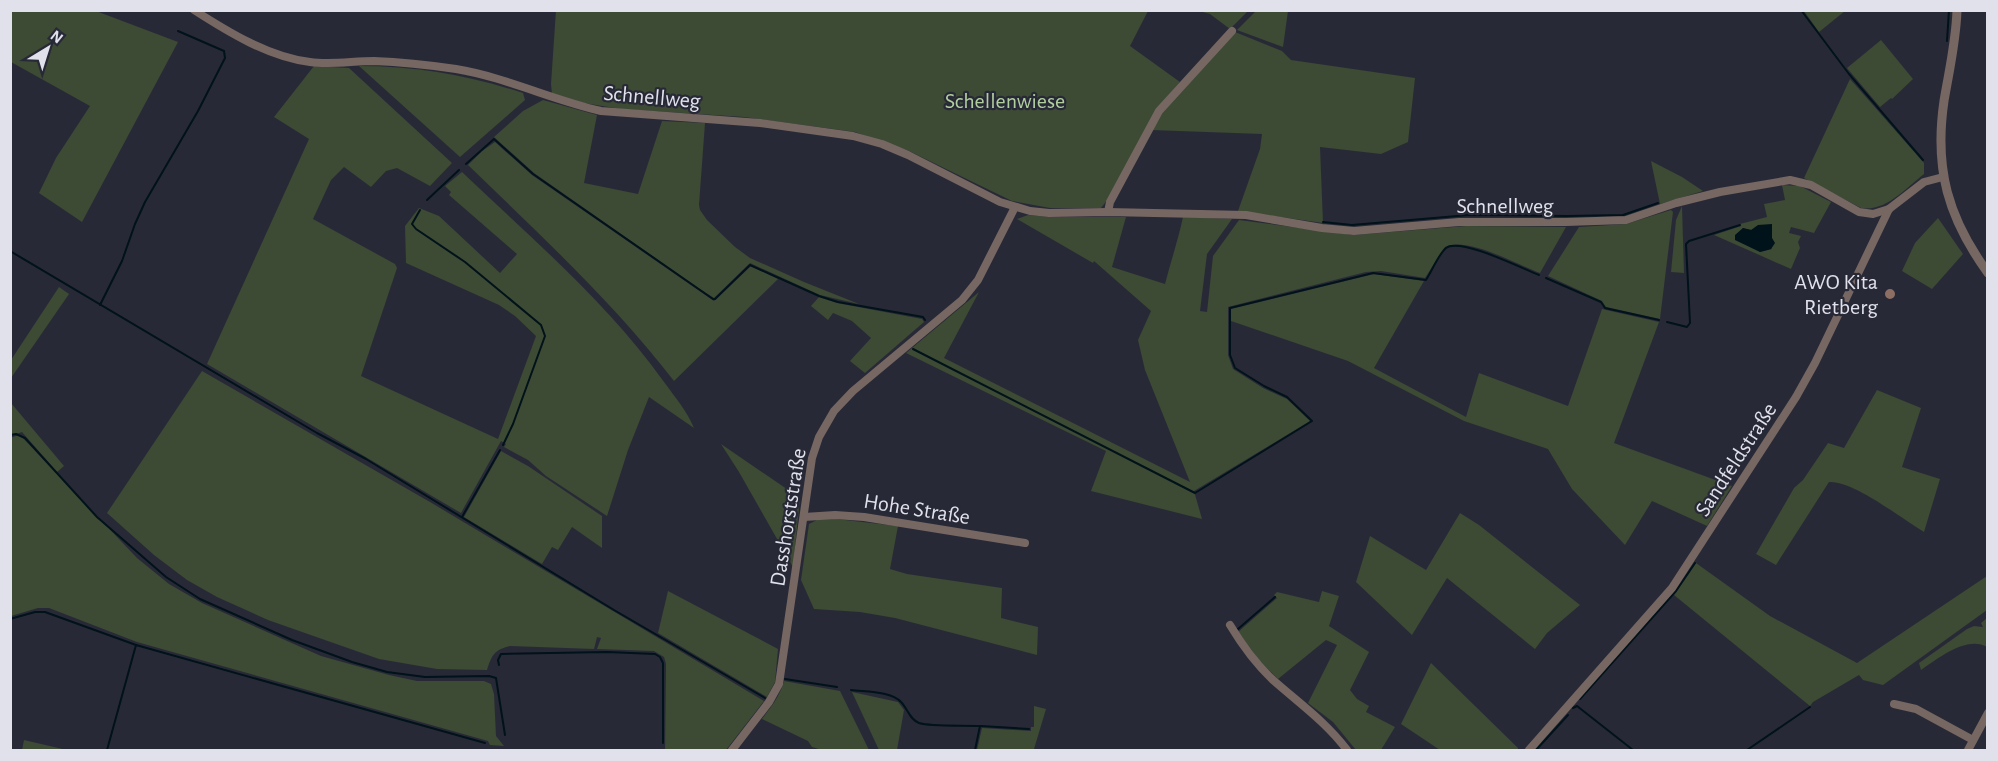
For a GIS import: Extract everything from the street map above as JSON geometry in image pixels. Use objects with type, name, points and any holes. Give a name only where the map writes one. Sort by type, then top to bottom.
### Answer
[{"type":"street","name":"Schnellweg","points":[[194,10],[237,36],[288,57],[310,62],[374,62],[454,69],[475,73],[577,106],[601,111],[760,123],[853,136],[882,144],[908,155],[1000,202],[1049,213],[1246,215],[1354,231],[1459,222],[1614,220],[1638,217],[1676,203],[1720,192],[1790,180],[1802,181],[1811,185],[1859,212],[1873,214],[1889,209]]},
{"type":"street","points":[[1957,10],[1956,35],[1941,128],[1943,177],[1958,225],[1974,254],[1988,273]]},
{"type":"street","points":[[1108,212],[1110,202],[1159,111],[1232,31]]},
{"type":"street","name":"Sandfeldstraße","points":[[1529,750],[1672,588],[1796,397],[1815,363],[1889,209],[1924,182],[1943,177]]},
{"type":"street","name":"Dasshorststraße","points":[[732,750],[769,702],[779,684],[812,458],[819,437],[834,411],[853,391],[962,300],[978,280],[1015,207]]},
{"type":"street","name":"Hohe Straße","points":[[804,517],[835,515],[864,517],[1025,543]]},
{"type":"street","points":[[1230,625],[1257,663],[1327,725],[1347,750]]},
{"type":"street","points":[[1894,705],[1916,709],[1973,740]]},
{"type":"street","points":[[1968,750],[1988,713]]},
{"type":"green space","points":[[11,10],[96,11],[178,42],[82,222],[39,193],[56,158],[90,106],[11,62]]},
{"type":"green space","name":"Schellenwiese","points":[[556,10],[1148,11],[1130,46],[1180,82],[1156,110],[1101,208],[1050,208],[1012,201],[909,151],[855,132],[744,117],[621,109],[577,102],[552,94]]},
{"type":"green space","points":[[1199,11],[1248,11],[1230,29],[1210,14]]},
{"type":"green space","points":[[1256,11],[1288,11],[1283,47],[1237,30]]},
{"type":"green space","points":[[1804,11],[1845,11],[1819,32]]},
{"type":"green space","points":[[1235,32],[1282,51],[1291,60],[1415,78],[1408,142],[1381,154],[1320,147],[1323,223],[1238,211],[1260,149],[1262,134],[1151,130],[1161,113]]},
{"type":"green space","points":[[1881,40],[1913,79],[1880,107],[1847,68]]},
{"type":"green space","points":[[314,66],[349,68],[452,163],[430,186],[397,168],[386,171],[371,187],[344,167],[331,180],[313,219],[395,264],[397,268],[361,376],[498,439],[536,336],[515,316],[499,305],[406,263],[405,226],[419,208],[439,216],[500,273],[517,254],[449,195],[451,192],[445,186],[462,172],[568,272],[619,325],[676,399],[694,428],[649,397],[628,450],[607,516],[546,476],[528,460],[504,447],[506,444],[501,441],[461,513],[207,364],[309,139],[274,117]]},
{"type":"green space","points":[[359,66],[422,70],[482,81],[523,93],[525,100],[460,157]]},
{"type":"green space","points":[[1850,79],[1924,163],[1924,174],[1903,192],[1887,203],[1870,208],[1861,208],[1804,178]]},
{"type":"green space","points":[[543,100],[597,115],[584,183],[638,194],[662,121],[705,123],[699,205],[707,220],[750,258],[859,304],[820,295],[750,263],[714,298],[698,288],[534,173],[494,137],[523,111]]},
{"type":"green space","points":[[495,142],[532,175],[714,301],[751,266],[778,279],[674,381],[601,296],[468,165]]},
{"type":"green space","points":[[1651,161],[1682,177],[1703,191],[1660,204]]},
{"type":"green space","points":[[1782,185],[1800,186],[1831,202],[1814,233],[1791,227],[1789,233],[1801,236],[1798,242],[1800,248],[1791,269],[1714,235],[1741,226],[1740,224],[1767,217],[1764,204],[1785,200]],"holes":[[[1742,228],[1752,230],[1772,249],[1760,252]]]},
{"type":"green space","points":[[1682,206],[1684,273],[1671,272],[1676,220]]},
{"type":"green space","points":[[1671,210],[1673,212],[1660,319],[1606,307],[1602,301],[1548,276],[1579,227],[1626,224]]},
{"type":"green space","points":[[1028,215],[1126,217],[1112,267],[1165,284],[1183,217],[1232,219],[1207,254],[1200,311],[1207,312],[1213,256],[1239,220],[1353,235],[1466,226],[1566,227],[1540,273],[1479,248],[1454,245],[1445,247],[1425,278],[1381,271],[1366,272],[1228,307],[1228,355],[1233,369],[1263,388],[1287,399],[1310,421],[1194,491],[1202,519],[1091,491],[1106,451],[906,353],[979,292],[944,358],[1190,482],[1145,370],[1138,340],[1151,311],[1094,261],[1093,263],[1017,219]]},
{"type":"green space","points":[[1938,218],[1963,254],[1932,289],[1902,271],[1915,243]]},
{"type":"green space","points":[[1374,274],[1424,281],[1374,368],[1466,417],[1479,373],[1568,406],[1602,309],[1659,322],[1614,443],[1732,486],[1707,526],[1652,501],[1625,545],[1572,489],[1548,449],[1464,421],[1348,361],[1231,321],[1231,309]]},
{"type":"green space","points":[[59,287],[69,294],[11,378],[11,360]]},
{"type":"green space","points":[[819,297],[837,303],[922,319],[924,322],[865,373],[850,361],[871,338],[852,321],[833,313],[828,320],[811,306]]},
{"type":"green space","points":[[202,371],[430,502],[764,701],[726,750],[665,750],[666,664],[664,657],[654,651],[597,649],[601,638],[597,637],[594,649],[510,646],[494,654],[487,670],[437,669],[379,659],[268,620],[217,597],[187,580],[154,555],[107,513]]},
{"type":"green space","points":[[1877,390],[1921,408],[1902,467],[1940,479],[1924,532],[1851,487],[1829,482],[1776,565],[1756,554],[1794,488],[1803,480],[1828,443],[1844,448]]},
{"type":"green space","points":[[11,403],[64,466],[57,472],[22,432],[11,436]]},
{"type":"green space","points":[[21,436],[137,558],[169,584],[202,603],[321,656],[417,681],[484,681],[491,684],[494,694],[496,736],[504,746],[490,745],[488,741],[137,642],[49,608],[38,608],[11,616],[10,438]]},
{"type":"green space","points":[[721,444],[800,498],[793,567],[739,472]]},
{"type":"green space","points":[[501,451],[528,466],[602,516],[602,548],[572,527],[558,550],[552,547],[542,564],[464,517]]},
{"type":"green space","points":[[1460,513],[1479,525],[1580,605],[1547,633],[1535,649],[1447,578],[1412,635],[1356,582],[1370,536],[1426,570]]},
{"type":"green space","points":[[819,519],[898,526],[890,569],[907,574],[1002,588],[1001,618],[1038,627],[1037,655],[895,618],[860,612],[814,609],[801,580],[809,524]]},
{"type":"green space","points":[[1696,563],[1770,616],[1857,663],[1987,576],[1987,610],[1883,685],[1863,680],[1859,675],[1810,706],[1674,595]]},
{"type":"green space","points":[[668,591],[778,649],[775,682],[767,697],[658,633]]},
{"type":"green space","points":[[1322,591],[1339,596],[1329,626],[1369,652],[1350,690],[1357,699],[1369,706],[1366,712],[1395,727],[1381,750],[1356,750],[1333,722],[1308,703],[1337,645],[1326,640],[1278,679],[1259,660],[1238,632],[1277,598],[1274,595],[1277,592],[1319,602]]},
{"type":"green space","points":[[1987,618],[1987,647],[1979,644],[1962,646],[1921,670],[1919,663],[1967,629],[1974,626],[1983,627],[1981,623]]},
{"type":"green space","points":[[1431,663],[1518,750],[1440,750],[1401,724]]},
{"type":"green space","points":[[784,681],[840,691],[869,750],[822,750],[812,747],[808,741],[762,719],[778,696]]},
{"type":"green space","points":[[852,692],[898,702],[904,710],[897,750],[879,750]]},
{"type":"green space","points":[[1034,706],[1046,709],[1034,749],[1040,750],[977,750],[982,728],[1031,731],[1031,727],[1034,727]]},
{"type":"green space","points":[[24,740],[67,750],[22,750]]},
{"type":"shaded area","points":[[1772,224],[1772,238],[1775,243],[1771,249],[1760,252],[1735,240],[1735,235],[1743,228],[1751,230],[1758,225]]},
{"type":"waterway","points":[[1801,10],[1849,74],[1923,160]]},
{"type":"waterway","points":[[1947,41],[1949,10]]},
{"type":"waterway","points":[[100,305],[122,261],[145,202],[198,111],[225,58],[224,51],[178,31]]},
{"type":"waterway","points":[[466,164],[494,139],[533,174],[713,299],[750,265],[819,296],[838,302],[923,317],[925,320]]},
{"type":"waterway","points":[[427,200],[459,170]]},
{"type":"waterway","points":[[1323,222],[1352,225],[1469,215],[1623,215],[1658,203]]},
{"type":"waterway","points":[[420,210],[412,224],[416,229],[465,262],[541,325],[545,336],[503,445]]},
{"type":"waterway","points":[[1667,322],[1687,327],[1690,323],[1686,244],[1689,241],[1740,225]]},
{"type":"waterway","points":[[913,349],[1195,493],[1312,421],[1287,397],[1235,368],[1230,355],[1230,308],[1373,273],[1426,280],[1443,251],[1453,246],[1477,250],[1539,275]]},
{"type":"waterway","points":[[10,251],[317,433],[366,459],[614,610],[765,698]]},
{"type":"waterway","points":[[1546,278],[1601,302],[1605,308],[1659,320]]},
{"type":"waterway","points":[[10,435],[16,434],[25,438],[97,517],[166,577],[200,599],[292,640],[387,672],[425,677],[489,676],[496,678],[505,735]]},
{"type":"waterway","points":[[462,517],[500,450]]},
{"type":"waterway","points":[[1580,699],[1676,591],[1695,563]]},
{"type":"waterway","points":[[1238,629],[1275,597]]},
{"type":"waterway","points":[[10,619],[35,612],[45,612],[136,645]]},
{"type":"waterway","points":[[107,750],[136,645],[485,743]]},
{"type":"waterway","points":[[499,665],[498,660],[501,654],[607,652],[655,654],[663,663],[663,743]]},
{"type":"waterway","points":[[785,679],[837,687]]},
{"type":"waterway","points":[[851,690],[897,698],[913,719],[919,723],[980,726],[975,750]]},
{"type":"waterway","points":[[1573,708],[1577,706],[1633,750]]},
{"type":"waterway","points":[[1747,750],[1810,707]]},
{"type":"waterway","points":[[1536,750],[1568,715]]},
{"type":"waterway","points":[[981,726],[1029,729]]},
{"type":"place","name":"AWO Kita Rietberg","points":[[1890,294]]}]
